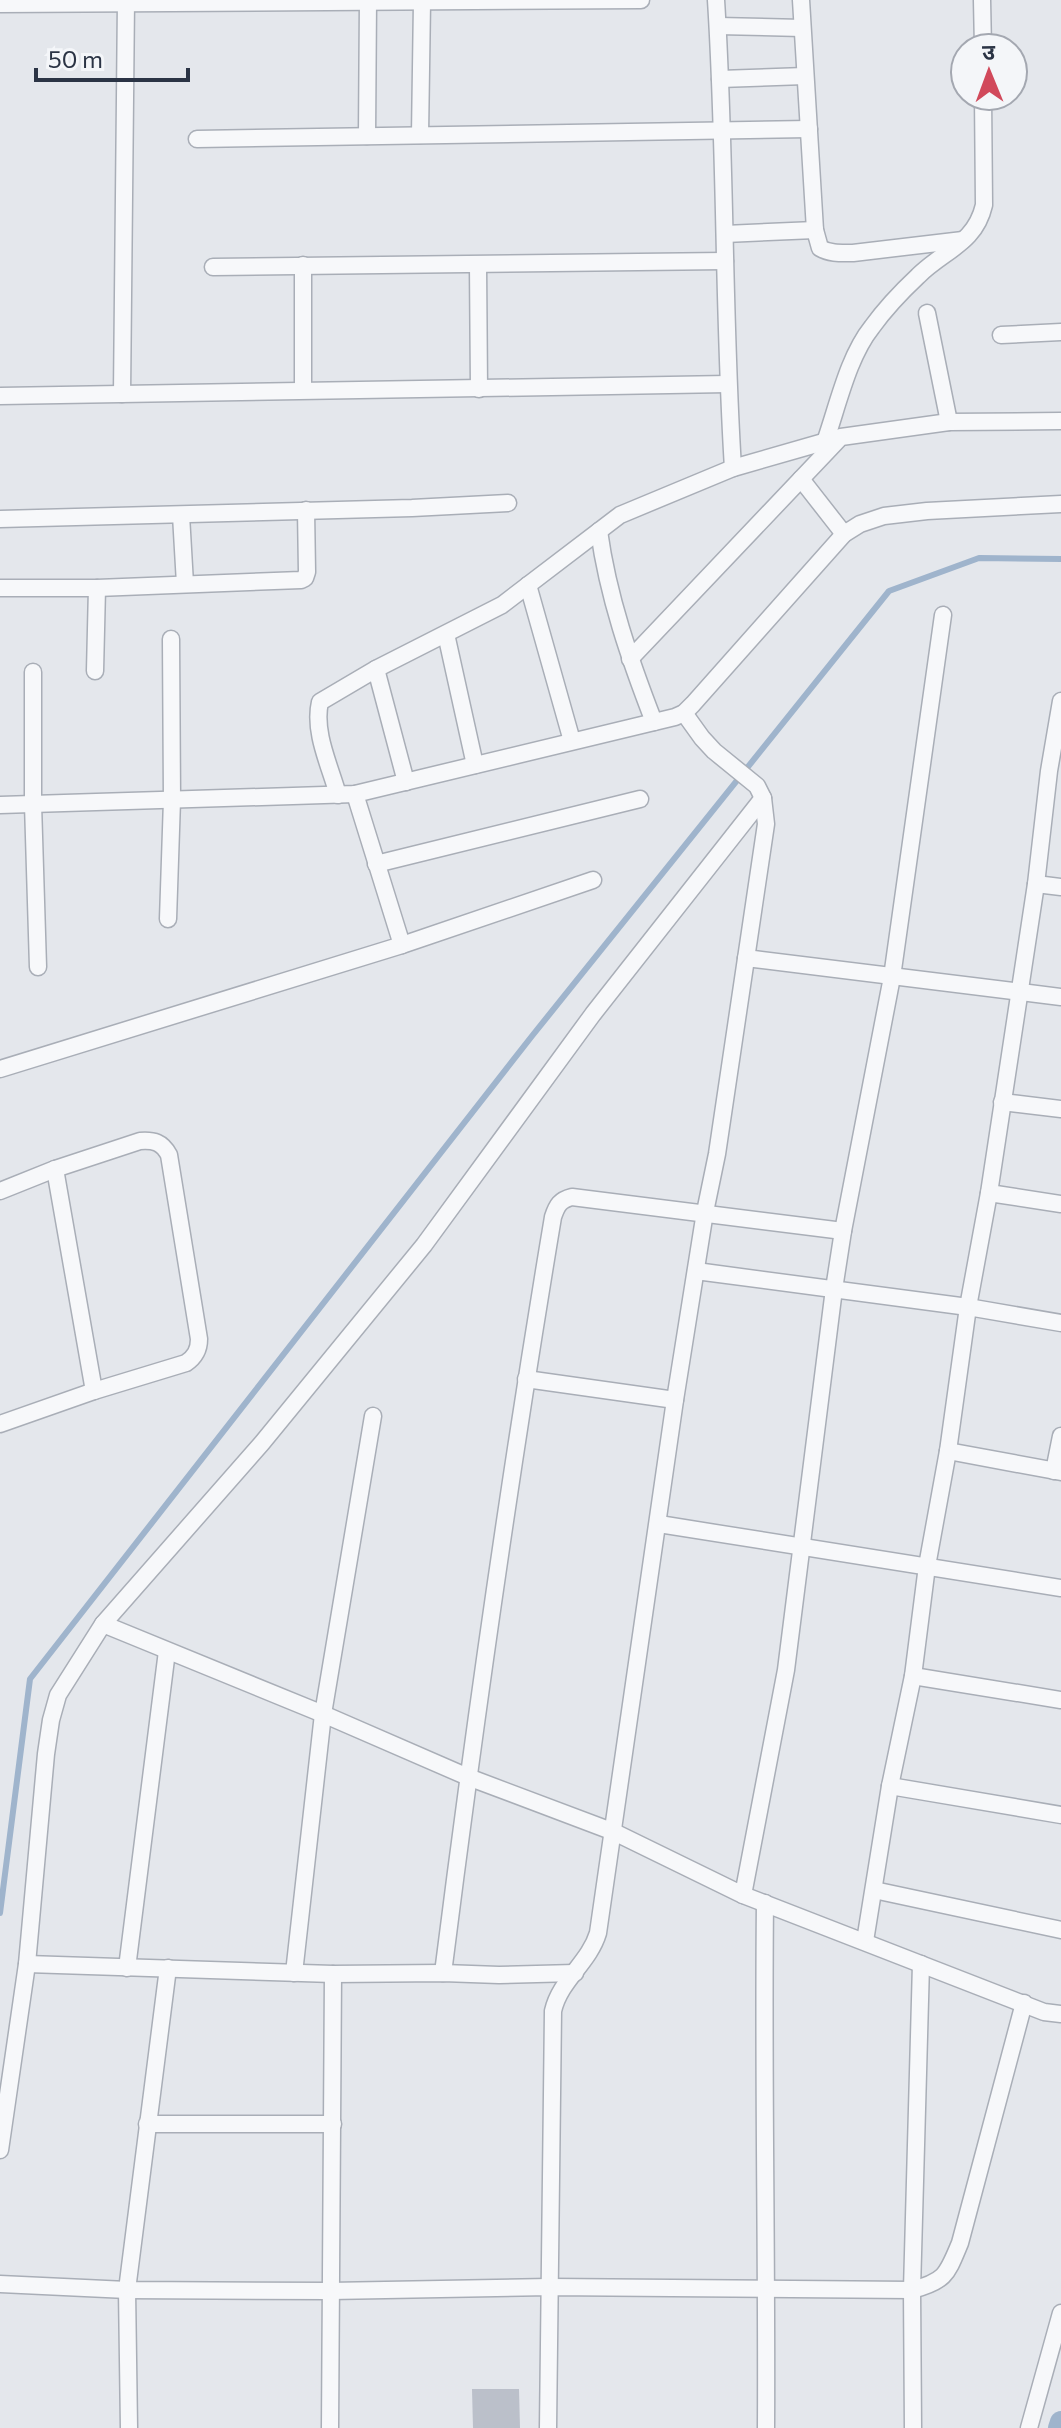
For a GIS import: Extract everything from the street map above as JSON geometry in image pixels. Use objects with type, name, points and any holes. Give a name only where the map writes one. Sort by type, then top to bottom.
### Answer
[{"type":"street","points":[[0,4],[641,0]]},
{"type":"street","points":[[716,0],[733,468]]},
{"type":"street","points":[[801,0],[815,230],[820,248],[837,253],[964,240]]},
{"type":"street","points":[[982,0],[983,32]]},
{"type":"street","points":[[122,394],[126,1]]},
{"type":"street","points":[[367,136],[368,1]]},
{"type":"street","points":[[420,135],[422,2]]},
{"type":"street","points":[[718,26],[802,28]]},
{"type":"street","points":[[720,79],[805,76]]},
{"type":"street","points":[[630,659],[801,479],[833,439],[859,344],[919,274],[972,234],[984,205],[983,112]]},
{"type":"street","points":[[197,139],[809,129]]},
{"type":"street","points":[[725,234],[815,230]]},
{"type":"street","points":[[213,267],[725,261]]},
{"type":"street","points":[[303,265],[303,390]]},
{"type":"street","points":[[478,265],[479,389]]},
{"type":"street","points":[[927,313],[949,422]]},
{"type":"street","points":[[1001,335],[1061,332]]},
{"type":"street","points":[[0,396],[728,384]]},
{"type":"street","points":[[402,945],[376,864],[318,726],[320,702],[376,669],[502,605],[620,515],[733,468],[833,439],[949,422],[1061,421]]},
{"type":"street","points":[[801,479],[844,534]]},
{"type":"street","points":[[0,519],[508,503]]},
{"type":"street","points":[[0,805],[347,795],[654,722],[684,713],[844,534],[860,524],[884,516],[927,511],[1061,504]]},
{"type":"street","points":[[0,588],[292,582],[305,578],[307,572],[306,510]]},
{"type":"street","points":[[181,515],[185,584]]},
{"type":"street","points":[[599,531],[604,562],[630,659],[654,722]]},
{"type":"street","points":[[528,585],[572,741]]},
{"type":"street","points":[[95,671],[97,588]]},
{"type":"street","points":[[743,1895],[786,1670],[834,1289],[892,977],[943,615]]},
{"type":"street","points":[[446,634],[475,765]]},
{"type":"street","points":[[168,919],[172,800],[171,639]]},
{"type":"street","points":[[376,669],[406,782]]},
{"type":"street","points":[[33,672],[38,967]]},
{"type":"street","points":[[865,1941],[890,1786],[913,1676],[927,1566],[948,1451],[968,1307],[989,1193],[1055,772],[1061,701]]},
{"type":"street","points":[[548,2428],[553,2011],[556,1997],[594,1948],[598,1933],[675,1400],[717,1154],[766,824],[760,792],[714,751],[684,713]]},
{"type":"street","points":[[0,2150],[27,1964],[51,1720],[58,1695],[103,1624],[262,1443],[424,1245],[760,792]]},
{"type":"street","points":[[376,864],[640,799]]},
{"type":"street","points":[[0,1069],[402,945],[593,880]]},
{"type":"street","points":[[1036,884],[1061,887]]},
{"type":"street","points":[[746,958],[1061,997]]},
{"type":"street","points":[[1002,1102],[1061,1109]]},
{"type":"street","points":[[0,1191],[140,1141],[153,1141],[164,1146],[169,1155],[199,1339],[194,1358],[186,1363],[0,1424]]},
{"type":"street","points":[[55,1169],[94,1391]]},
{"type":"street","points":[[989,1193],[1061,1204]]},
{"type":"street","points":[[443,1973],[526,1379],[557,1206],[563,1199],[572,1197],[843,1231]]},
{"type":"street","points":[[696,1271],[968,1307],[1061,1323]]},
{"type":"street","points":[[526,1379],[675,1400]]},
{"type":"street","points":[[294,1973],[323,1714],[373,1416]]},
{"type":"street","points":[[948,1451],[1058,1471],[1061,1436]]},
{"type":"street","points":[[659,1524],[1061,1588]]},
{"type":"street","points":[[103,1624],[468,1777],[614,1832],[743,1895],[1044,2012],[1061,2014]]},
{"type":"street","points":[[127,1968],[167,1651]]},
{"type":"street","points":[[913,1676],[1061,1700]]},
{"type":"street","points":[[890,1786],[1061,1815]]},
{"type":"street","points":[[874,1890],[1061,1930]]},
{"type":"street","points":[[765,1903],[766,2428]]},
{"type":"street","points":[[27,1964],[333,1974],[575,1973]]},
{"type":"street","points":[[913,2428],[912,2290],[921,1964]]},
{"type":"street","points":[[129,2428],[127,2290],[168,1968]]},
{"type":"street","points":[[330,2428],[333,1974]]},
{"type":"street","points":[[0,2284],[127,2290],[330,2291],[549,2287],[912,2290],[935,2283],[942,2277],[960,2243],[1024,2003]]},
{"type":"street","points":[[147,2124],[333,2124]]},
{"type":"street","points":[[1029,2428],[1061,2313]]},
{"type":"building","points":[[472,2389],[519,2389],[520,2428],[473,2428]]},
{"type":"waterway","points":[[0,1913],[30,1679],[532,1036],[889,591],[979,558],[1061,559]]},
{"type":"waterway","points":[[1059,2428],[1061,2422]]}]
